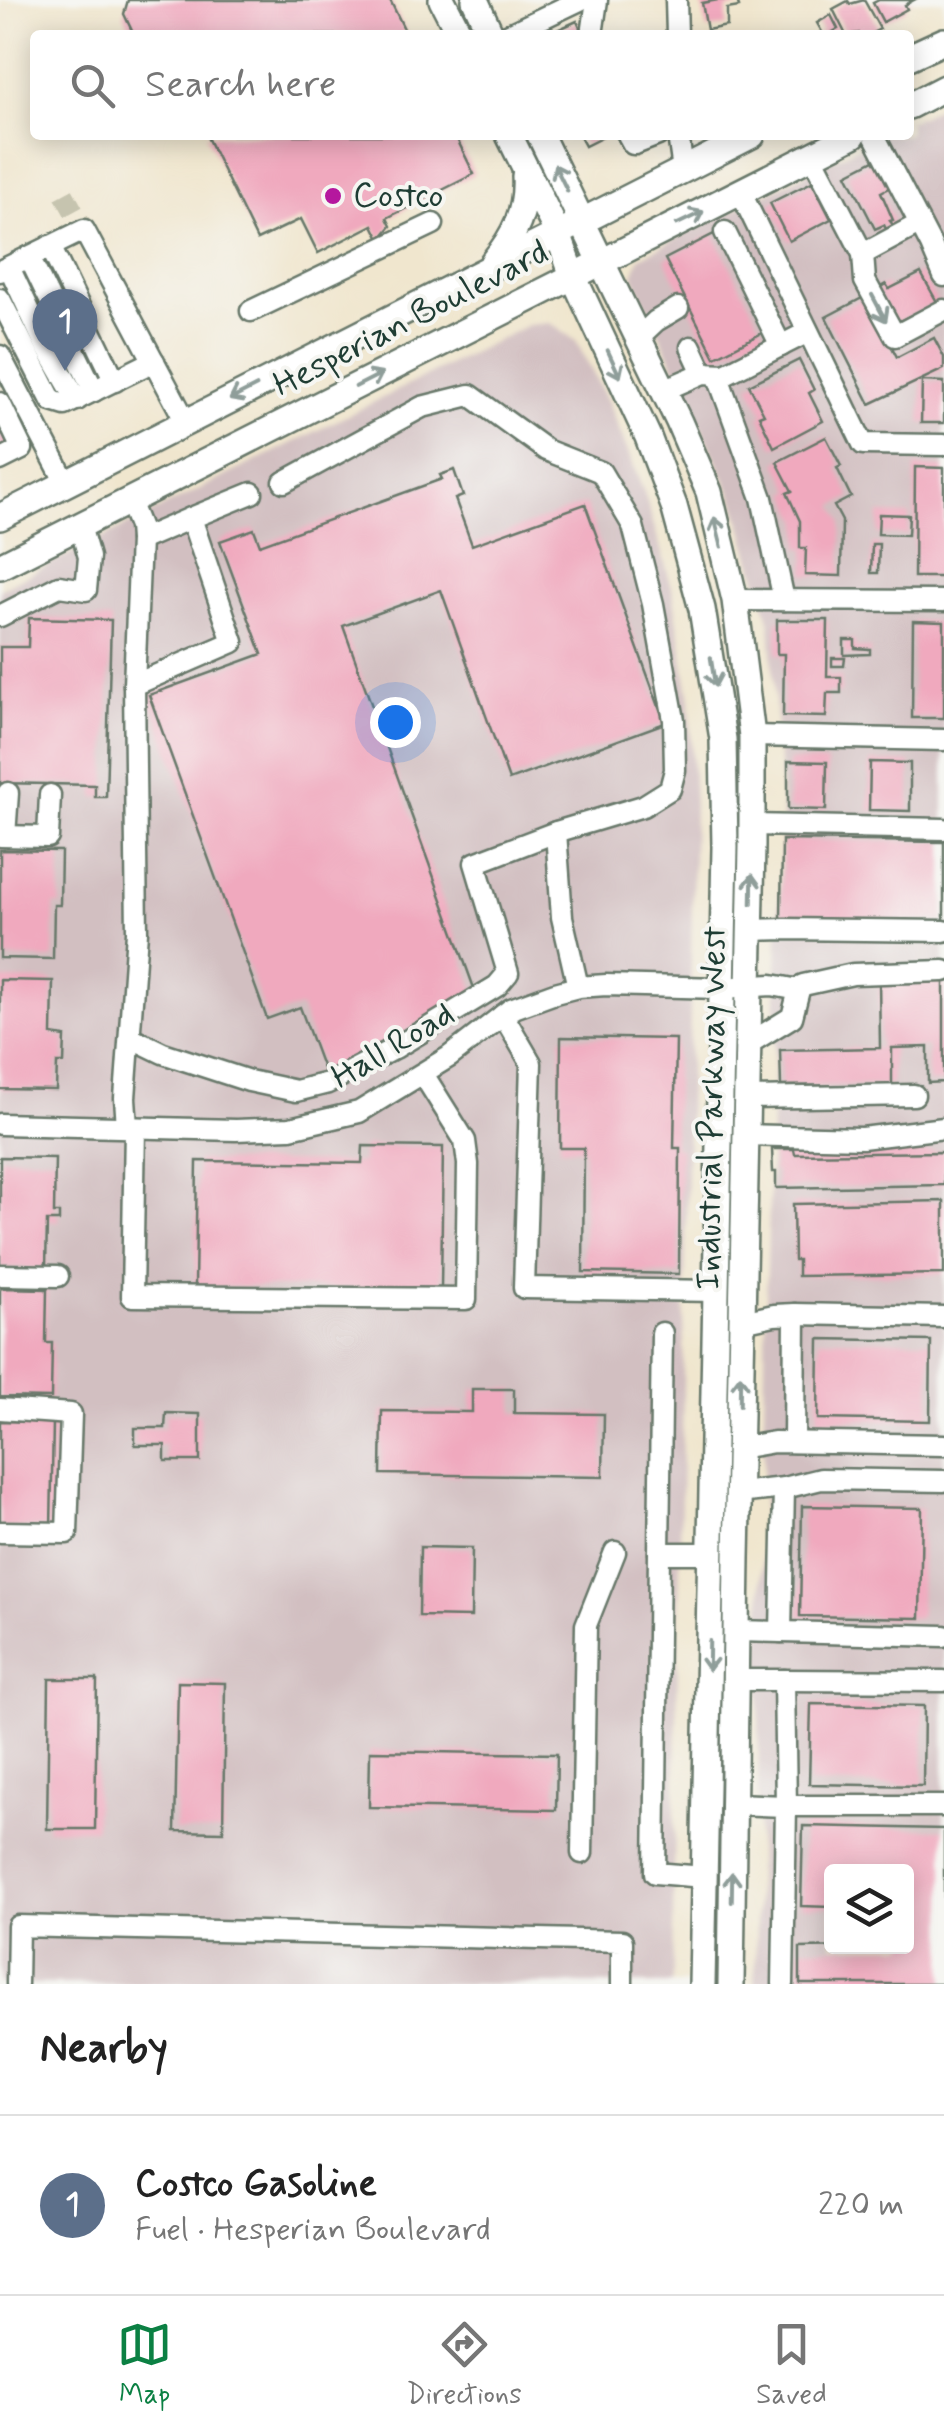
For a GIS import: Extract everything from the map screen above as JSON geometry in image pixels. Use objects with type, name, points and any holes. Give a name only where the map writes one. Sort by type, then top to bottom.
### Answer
[{"type":"main road","points":[[442,0],[457,30]]},
{"type":"main road","points":[[475,0],[490,30]]},
{"type":"main road","points":[[914,55],[944,40]]},
{"type":"main road","points":[[914,103],[944,88]]},
{"type":"main road","name":"Industrial Parkway West","points":[[511,140],[558,234],[572,276],[655,455],[674,506],[702,609],[723,739],[725,847],[716,1291],[720,1556],[702,1984]]},
{"type":"main road","name":"Industrial Parkway West","points":[[542,140],[664,390],[708,492],[735,600],[752,736],[738,1493],[720,1556],[737,1631],[731,1984]]},
{"type":"main road","name":"Hesperian Boulevard","points":[[0,517],[742,140]]},
{"type":"main road","name":"Hesperian Boulevard","points":[[0,566],[843,140]]},
{"type":"main road","points":[[486,270],[508,244],[521,218],[526,192],[524,166]]},
{"type":"street","points":[[517,30],[580,0]]},
{"type":"street","points":[[593,30],[597,0]]},
{"type":"street","points":[[676,0],[677,30]]},
{"type":"street","points":[[678,140],[683,170]]},
{"type":"street","points":[[877,140],[944,276]]},
{"type":"street","points":[[812,156],[863,254],[865,281],[895,336],[944,310]]},
{"type":"street","points":[[741,193],[862,444],[944,445]]},
{"type":"street","points":[[252,311],[433,224]]},
{"type":"street","points":[[863,254],[919,224]]},
{"type":"street","points":[[26,259],[84,230],[186,422]]},
{"type":"street","points":[[726,232],[781,346]]},
{"type":"street","points":[[26,259],[95,391]]},
{"type":"street","points":[[26,259],[95,391]]},
{"type":"street","points":[[26,259],[95,391]]},
{"type":"street","points":[[0,299],[52,401],[95,391],[154,361]]},
{"type":"street","points":[[639,337],[678,308]]},
{"type":"street","points":[[664,390],[710,374],[725,374],[808,332]]},
{"type":"street","points":[[690,348],[710,374],[762,498],[784,600]]},
{"type":"street","points":[[0,356],[66,483]]},
{"type":"street","points":[[130,1037],[162,1053],[250,1081],[296,1091],[328,1083],[497,986],[508,973],[474,863],[556,832],[642,806],[670,789],[675,770],[674,720],[652,604],[633,526],[601,472],[546,450],[470,395],[422,407],[284,482]]},
{"type":"street","points":[[0,403],[22,449],[0,460]]},
{"type":"street","points":[[140,540],[252,493]]},
{"type":"street","points":[[129,501],[140,540],[134,684],[137,932],[125,1098],[131,1128],[132,1296],[466,1299],[465,1141],[423,1074]]},
{"type":"street","points":[[134,684],[232,642],[190,518]]},
{"type":"street","points":[[0,616],[59,586],[86,590],[89,557],[80,526]]},
{"type":"street","points":[[735,600],[944,601]]},
{"type":"street","points":[[752,736],[944,740]]},
{"type":"street","points":[[8,793],[3,836],[48,837],[50,795]]},
{"type":"street","points":[[752,825],[944,830]]},
{"type":"street","points":[[556,832],[562,917],[578,988]]},
{"type":"street","points":[[751,930],[944,932]]},
{"type":"street","points":[[748,1044],[792,1016],[798,990],[803,985],[853,974],[944,970]]},
{"type":"street","name":"Hall Road","points":[[0,1124],[290,1128],[359,1112],[423,1074],[510,1009],[555,993],[606,985],[772,985],[798,990]]},
{"type":"street","points":[[503,1015],[531,1063],[524,1288],[716,1291]]},
{"type":"street","points":[[747,1098],[914,1095]]},
{"type":"street","points":[[746,1135],[862,1138],[944,1128]]},
{"type":"street","points":[[0,1275],[58,1276]]},
{"type":"street","points":[[742,1322],[795,1314],[944,1317]]},
{"type":"street","points":[[794,1442],[795,1314]]},
{"type":"street","points":[[662,1334],[655,1874],[704,1877]]},
{"type":"street","points":[[0,1410],[71,1414],[68,1533],[0,1532]]},
{"type":"street","points":[[739,1448],[774,1442],[944,1445]]},
{"type":"street","points":[[738,1493],[820,1479],[944,1481]]},
{"type":"street","points":[[782,1632],[784,1488]]},
{"type":"street","points":[[582,1853],[586,1624],[615,1552]]},
{"type":"street","points":[[659,1553],[720,1556]]},
{"type":"street","points":[[737,1631],[944,1636]]},
{"type":"street","points":[[735,1680],[944,1681]]},
{"type":"street","points":[[783,1984],[784,1680]]},
{"type":"street","points":[[733,1804],[944,1806]]},
{"type":"street","points":[[17,1984],[9,1926],[622,1941],[622,1984]]},
{"type":"shaded area","points":[[944,104],[944,1984],[755,1984],[766,1297],[782,810],[770,623],[735,502],[633,275],[640,257],[873,140],[914,140],[914,119]]},
{"type":"shaded area","points":[[550,323],[576,341],[608,402],[645,495],[673,591],[690,700],[694,805],[672,1984],[0,1984],[0,589],[528,325]]},
{"type":"building","points":[[128,0],[390,0],[405,30],[132,30],[124,14]]},
{"type":"building","points":[[737,0],[739,7],[727,9],[727,26],[707,30],[702,3]]},
{"type":"building","points":[[864,0],[880,29],[844,30],[833,9],[848,1],[850,4]]},
{"type":"building","points":[[914,0],[905,5],[907,9],[883,22],[873,3]]},
{"type":"building","points":[[831,15],[838,29],[821,30],[817,23]]},
{"type":"building","points":[[577,21],[581,30],[557,30]]},
{"type":"building","name":"Costco","points":[[208,140],[457,140],[474,174],[387,218],[391,226],[380,239],[373,225],[318,253],[301,219],[257,240]]},
{"type":"building","points":[[882,156],[896,184],[881,192],[893,225],[875,229],[847,174]]},
{"type":"building","points":[[812,182],[831,219],[789,241],[770,203]]},
{"type":"building","points":[[714,234],[764,332],[715,357],[665,259]]},
{"type":"building","points":[[921,273],[937,302],[895,323],[877,289],[886,284],[889,289]]},
{"type":"building","points":[[866,296],[897,357],[934,338],[944,357],[944,369],[870,404],[826,317]]},
{"type":"building","points":[[799,360],[823,421],[774,447],[759,416],[764,414],[749,385]]},
{"type":"building","points":[[922,381],[944,382],[944,423],[921,423]]},
{"type":"building","points":[[0,423],[12,447],[0,453]]},
{"type":"building","points":[[826,437],[851,497],[834,506],[842,521],[841,576],[805,575],[806,548],[800,548],[800,521],[787,493],[792,491],[777,462]]},
{"type":"building","points":[[915,467],[944,468],[944,577],[914,577]]},
{"type":"building","points":[[454,470],[463,496],[455,499],[472,545],[585,504],[665,723],[509,780],[441,590],[343,626],[475,991],[326,1077],[300,1007],[267,1019],[149,695],[262,654],[220,541],[254,529],[260,545],[442,479],[440,475]]},
{"type":"building","points":[[879,514],[909,515],[908,535],[878,534]]},
{"type":"building","points":[[872,544],[879,544],[878,573],[871,573]]},
{"type":"building","points":[[29,618],[111,620],[106,797],[95,797],[95,785],[0,783],[0,647],[28,647]]},
{"type":"building","points":[[777,620],[828,620],[827,677],[841,677],[841,693],[827,693],[826,717],[783,716],[784,654],[777,654]]},
{"type":"building","points":[[913,621],[944,622],[944,718],[912,718]]},
{"type":"building","points":[[844,640],[855,640],[855,648],[870,649],[870,654],[844,655]]},
{"type":"building","points":[[832,658],[845,658],[844,666],[832,666]]},
{"type":"building","points":[[788,761],[827,762],[826,810],[788,809]]},
{"type":"building","points":[[870,762],[910,763],[910,811],[869,810]]},
{"type":"building","points":[[782,840],[944,842],[944,921],[781,919]]},
{"type":"building","points":[[0,850],[61,851],[53,959],[0,958]]},
{"type":"building","points":[[944,978],[944,1082],[928,1083],[928,1047],[892,1048],[892,1085],[781,1086],[780,1050],[880,1048],[879,979]]},
{"type":"building","points":[[0,980],[53,981],[52,1035],[65,1037],[64,1063],[57,1063],[56,1090],[0,1089]]},
{"type":"building","points":[[561,1037],[676,1039],[674,1148],[680,1148],[679,1274],[583,1272],[584,1148],[560,1148]]},
{"type":"building","points":[[363,1146],[443,1147],[441,1289],[195,1286],[197,1161],[362,1163]]},
{"type":"building","points":[[772,1149],[794,1149],[795,1154],[944,1152],[944,1185],[776,1188]]},
{"type":"building","points":[[0,1157],[55,1158],[54,1213],[59,1213],[59,1221],[47,1221],[46,1268],[0,1267]]},
{"type":"building","points":[[944,1201],[944,1274],[798,1276],[793,1204]]},
{"type":"building","points":[[0,1288],[47,1289],[46,1343],[52,1343],[51,1398],[0,1397]]},
{"type":"building","points":[[819,1339],[931,1341],[930,1421],[818,1419]]},
{"type":"building","points":[[472,1389],[514,1389],[514,1413],[604,1414],[603,1477],[381,1474],[382,1411],[472,1412]]},
{"type":"building","points":[[166,1413],[200,1414],[200,1461],[165,1461],[165,1445],[135,1445],[135,1428],[165,1428]]},
{"type":"building","points":[[0,1421],[53,1422],[51,1528],[0,1527]]},
{"type":"building","points":[[802,1506],[922,1508],[920,1618],[800,1616]]},
{"type":"building","points":[[420,1547],[472,1548],[471,1617],[419,1616]]},
{"type":"building","points":[[49,1679],[97,1679],[95,1829],[47,1829]]},
{"type":"building","points":[[178,1682],[225,1683],[223,1832],[175,1831]]},
{"type":"building","points":[[811,1704],[924,1706],[923,1786],[809,1784]]},
{"type":"building","points":[[370,1751],[557,1754],[556,1810],[369,1807]]},
{"type":"building","points":[[803,1826],[944,1829],[944,1984],[800,1984],[800,1948],[824,1948],[824,1954],[914,1954],[914,1864],[824,1864],[824,1907],[801,1906]]},
{"type":"tunnel","points":[[64,194],[84,230]]},
{"type":"place","name":"Costco","points":[[333,196]]},
{"type":"place","name":"Costco Gasoline","points":[[65,371]]}]
